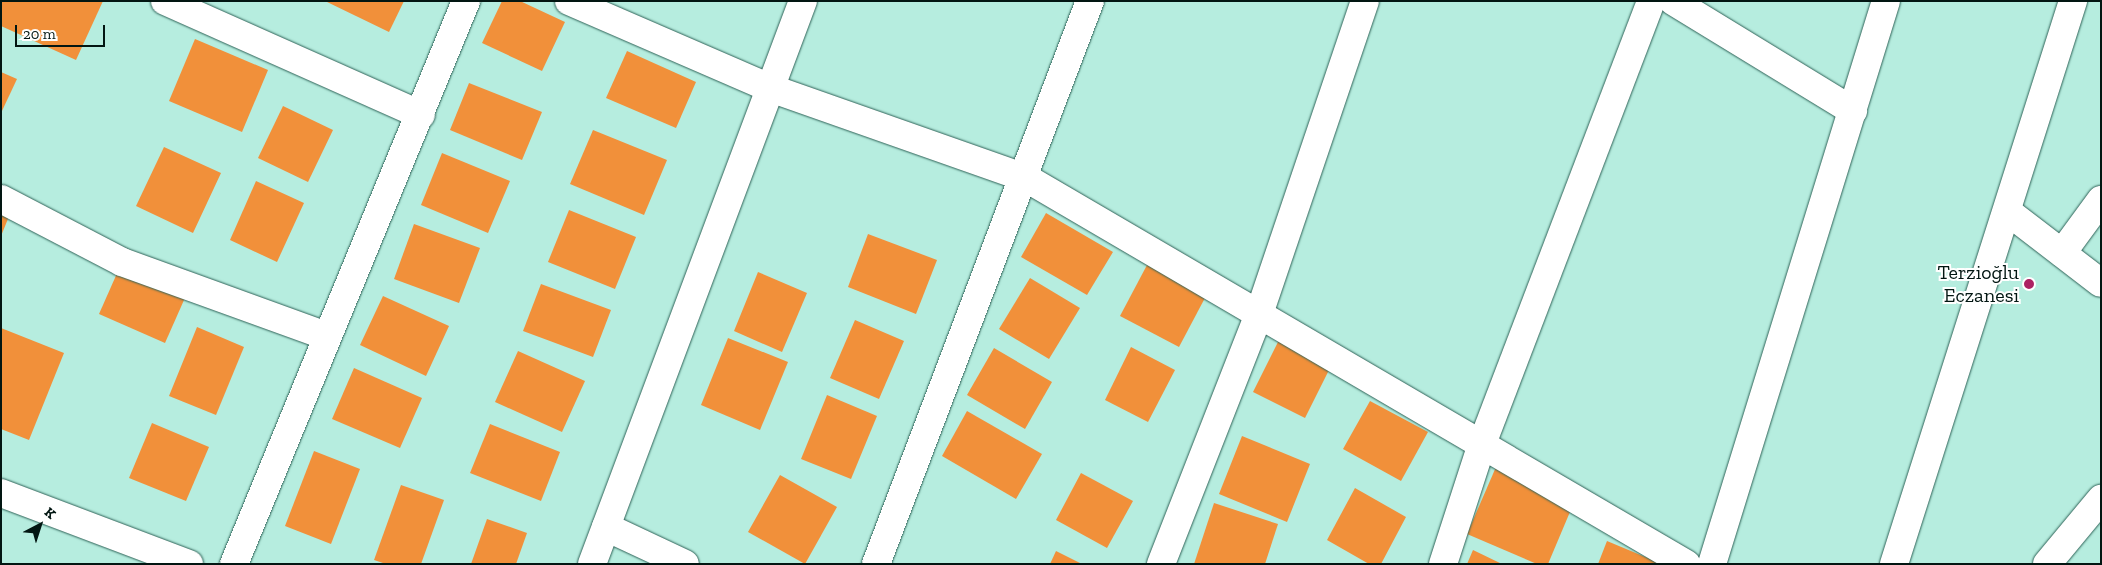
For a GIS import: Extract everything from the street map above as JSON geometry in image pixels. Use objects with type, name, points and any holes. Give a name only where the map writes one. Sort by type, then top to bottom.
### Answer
[{"type":"street","points":[[165,1],[421,115]]},
{"type":"street","points":[[234,564],[326,336],[421,115],[466,1]]},
{"type":"street","points":[[569,1],[770,88],[1026,178],[1686,564]]},
{"type":"street","points":[[592,564],[803,1]]},
{"type":"street","points":[[876,564],[1026,178],[1090,1]]},
{"type":"street","points":[[1161,564],[1259,314],[1365,1]]},
{"type":"street","points":[[1444,564],[1482,444],[1651,1]]},
{"type":"street","points":[[1673,1],[1854,111]]},
{"type":"street","points":[[1712,564],[1854,111],[1886,1]]},
{"type":"street","points":[[1894,564],[2073,1]]},
{"type":"street","points":[[1,199],[122,262],[326,336]]},
{"type":"street","points":[[2062,253],[2101,200]]},
{"type":"street","points":[[2007,212],[2101,283]]},
{"type":"street","points":[[1,493],[189,564]]},
{"type":"street","points":[[2047,564],[2101,499]]},
{"type":"street","points":[[606,527],[685,564]]},
{"type":"building","points":[[1,1],[103,1],[76,60],[1,26]]},
{"type":"building","points":[[325,1],[404,1],[389,32]]},
{"type":"building","points":[[502,1],[520,1],[565,22],[542,71],[482,43]]},
{"type":"building","points":[[195,39],[268,70],[242,132],[169,101]]},
{"type":"building","points":[[627,51],[696,82],[676,128],[606,98]]},
{"type":"building","points":[[1,72],[17,79],[1,113]]},
{"type":"building","points":[[469,83],[542,112],[522,160],[450,130]]},
{"type":"building","points":[[283,106],[333,130],[308,182],[258,158]]},
{"type":"building","points":[[593,130],[667,160],[644,215],[570,184]]},
{"type":"building","points":[[164,147],[221,173],[193,233],[136,206]]},
{"type":"building","points":[[442,153],[510,181],[488,233],[421,205]]},
{"type":"building","points":[[256,181],[304,203],[277,262],[230,240]]},
{"type":"building","points":[[1,199],[14,204],[1,236]]},
{"type":"building","points":[[569,210],[636,237],[615,289],[548,262]]},
{"type":"building","points":[[1046,213],[1113,252],[1087,295],[1021,257]]},
{"type":"building","points":[[414,224],[480,248],[459,303],[394,279]]},
{"type":"building","points":[[868,234],[937,260],[916,314],[848,287]]},
{"type":"building","points":[[122,262],[188,291],[165,343],[99,314]]},
{"type":"building","points":[[1147,265],[1206,296],[1179,347],[1120,316]]},
{"type":"building","points":[[758,272],[807,293],[782,352],[734,331]]},
{"type":"building","points":[[1030,278],[1080,308],[1049,359],[999,329]]},
{"type":"building","points":[[541,284],[611,310],[593,357],[523,331]]},
{"type":"building","points":[[383,296],[449,326],[426,376],[360,345]]},
{"type":"building","points":[[855,320],[904,341],[879,399],[830,378]]},
{"type":"building","points":[[197,327],[244,347],[216,415],[169,396]]},
{"type":"building","points":[[1,328],[64,353],[29,440],[1,429]]},
{"type":"building","points":[[728,338],[788,362],[760,430],[701,405]]},
{"type":"building","points":[[1279,340],[1331,366],[1305,418],[1253,392]]},
{"type":"building","points":[[1131,347],[1175,370],[1148,422],[1105,400]]},
{"type":"building","points":[[994,348],[1052,382],[1025,429],[967,395]]},
{"type":"building","points":[[518,351],[585,381],[562,432],[495,402]]},
{"type":"building","points":[[354,368],[422,398],[400,448],[332,419]]},
{"type":"building","points":[[827,395],[877,416],[851,479],[801,459]]},
{"type":"building","points":[[1370,401],[1428,432],[1401,481],[1343,449]]},
{"type":"building","points":[[967,411],[1042,454],[1016,499],[942,456]]},
{"type":"building","points":[[152,423],[209,447],[186,501],[129,478]]},
{"type":"building","points":[[490,424],[560,452],[541,501],[470,473]]},
{"type":"building","points":[[1242,436],[1310,464],[1287,522],[1219,494]]},
{"type":"building","points":[[314,451],[360,469],[331,544],[285,526]]},
{"type":"building","points":[[1496,467],[1575,500],[1548,564],[1537,564],[1467,534]]},
{"type":"building","points":[[1081,473],[1133,501],[1107,548],[1056,520]]},
{"type":"building","points":[[780,475],[837,507],[805,564],[748,532]]},
{"type":"building","points":[[401,485],[444,500],[421,564],[386,564],[374,560]]},
{"type":"building","points":[[1355,488],[1406,517],[1381,564],[1369,564],[1327,540]]},
{"type":"building","points":[[1214,503],[1278,524],[1265,564],[1194,564]]},
{"type":"building","points":[[487,519],[527,533],[516,564],[471,564]]},
{"type":"building","points":[[1607,541],[1662,564],[1598,564]]},
{"type":"building","points":[[1473,550],[1502,564],[1467,564]]},
{"type":"building","points":[[1056,551],[1082,564],[1050,564]]},
{"type":"place","name":"Terzioğlu Eczanesi","points":[[2029,284]]}]
